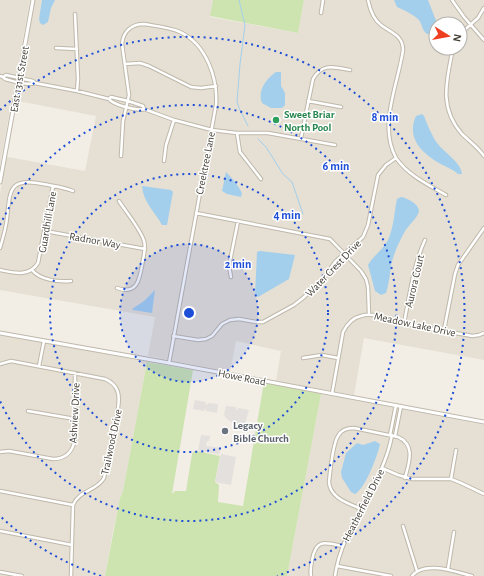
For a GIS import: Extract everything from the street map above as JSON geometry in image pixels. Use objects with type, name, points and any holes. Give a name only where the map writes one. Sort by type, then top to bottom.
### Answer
[{"type":"street","name":"East 131st Street","points":[[0,182],[33,0]]},
{"type":"street","points":[[321,13],[323,0]]},
{"type":"street","points":[[368,0],[376,21],[398,36],[403,47],[403,54],[388,127],[389,141],[396,158],[403,167],[414,177],[446,195]]},
{"type":"street","points":[[452,0],[484,40]]},
{"type":"street","points":[[468,27],[478,18],[484,8]]},
{"type":"street","points":[[75,14],[78,79],[77,91]]},
{"type":"street","name":"Creektree Lane","points":[[125,64],[122,44],[126,31],[132,26],[144,24],[173,29],[186,35],[198,48],[210,66],[216,86],[216,105],[212,130],[169,363]]},
{"type":"street","points":[[56,48],[77,49]]},
{"type":"street","points":[[451,56],[446,83],[448,107],[454,123],[484,156]]},
{"type":"street","points":[[121,156],[123,121],[129,90],[125,64],[140,63],[149,66],[191,86],[201,88],[216,86]]},
{"type":"street","points":[[301,138],[312,80],[316,74],[329,66],[350,70]]},
{"type":"street","points":[[2,76],[5,79],[19,80],[32,84],[35,83],[77,91],[109,99],[110,101],[126,107],[142,110],[144,109],[174,120],[212,130],[237,133],[268,133],[335,145]]},
{"type":"street","points":[[109,99],[111,97],[128,101],[143,106],[144,109]]},
{"type":"street","points":[[308,101],[341,107]]},
{"type":"street","points":[[164,161],[166,145],[174,120]]},
{"type":"street","points":[[237,133],[240,152],[261,179]]},
{"type":"street","name":"Water Crest Drive","points":[[173,336],[198,340],[206,339],[212,336],[222,324],[230,320],[239,319],[256,322],[267,320],[303,298],[323,279],[335,262],[361,239],[366,231],[378,176],[386,165],[396,158]]},
{"type":"street","points":[[0,248],[6,224],[11,190],[19,184],[25,182],[68,188],[73,191]]},
{"type":"street","name":"Guardhill Lane","points":[[32,270],[40,259],[53,186]]},
{"type":"street","points":[[117,288],[127,290],[137,284],[140,278],[145,249],[145,242],[142,236],[119,201]]},
{"type":"street","points":[[196,213],[330,238],[361,271],[366,279],[368,287],[369,314]]},
{"type":"street","points":[[230,277],[229,266],[238,221]]},
{"type":"street","points":[[444,330],[458,265],[484,228]]},
{"type":"street","name":"Radnor Way","points":[[45,231],[145,249]]},
{"type":"street","name":"Aurora Court","points":[[404,323],[415,266],[426,240]]},
{"type":"street","points":[[0,270],[21,274],[32,270],[42,278],[71,281]]},
{"type":"street","name":"Meadow Lake Drive","points":[[332,394],[343,332],[348,324],[355,318],[369,314],[404,323],[472,336],[484,333]]},
{"type":"street","name":"Howe Road","points":[[0,333],[484,422]]},
{"type":"street","points":[[39,366],[44,341]]},
{"type":"street","points":[[303,358],[322,356],[338,358]]},
{"type":"street","points":[[0,364],[11,361],[75,373]]},
{"type":"street","name":"Trailwood Drive","points":[[73,505],[78,497],[98,486],[104,478],[119,401],[118,390],[113,383],[105,379],[75,373]]},
{"type":"street","name":"Ashview Drive","points":[[0,452],[9,451],[53,459],[63,457],[70,452],[73,446],[75,419],[75,373]]},
{"type":"street","name":"Heatherfield Drive","points":[[393,435],[396,405]]},
{"type":"street","name":"Heatherfield Drive","points":[[335,576],[342,546],[382,468],[401,406]]},
{"type":"street","points":[[28,410],[75,419]]},
{"type":"street","points":[[361,509],[338,498],[331,492],[330,489],[329,482],[336,439],[342,431],[350,428],[393,435],[404,440],[409,448],[410,457],[406,478]]},
{"type":"street","points":[[451,479],[456,450]]},
{"type":"street","points":[[382,468],[406,478],[418,480],[451,479],[461,482],[484,494]]},
{"type":"street","points":[[0,491],[73,505],[71,576]]},
{"type":"street","points":[[403,526],[417,571]]},
{"type":"street","points":[[0,531],[72,545]]},
{"type":"street","points":[[448,569],[454,532]]},
{"type":"street","points":[[310,576],[313,554],[317,546],[322,543],[342,546]]},
{"type":"street","points":[[337,566],[391,576]]},
{"type":"street","points":[[412,576],[417,571],[434,568],[448,569],[472,576]]},
{"type":"street","points":[[0,572],[22,576]]},
{"type":"shaded area","points":[[0,0],[30,0],[0,165]]},
{"type":"shaded area","points":[[35,0],[213,0],[210,17],[298,33],[304,0],[484,0],[484,360],[364,338],[354,395],[276,381],[281,351],[236,341],[230,372],[148,356],[155,317],[0,290],[0,193],[6,157],[85,171],[96,116],[18,101]]},
{"type":"shaded area","points":[[0,334],[147,362],[123,491],[120,498],[113,531],[105,576],[0,576]]},
{"type":"shaded area","points":[[321,394],[484,425],[484,576],[287,576]]},
{"type":"shaded area","points":[[195,400],[206,402],[205,404],[207,405],[208,403],[218,404],[217,413],[206,411],[206,409],[204,411],[193,409]]},
{"type":"shaded area","points":[[226,406],[236,407],[236,410],[238,408],[249,410],[246,425],[231,422],[225,417],[224,414]]},
{"type":"shaded area","points":[[201,435],[210,436],[206,446],[221,448],[219,454],[198,451]]},
{"type":"shaded area","points":[[221,454],[236,457],[231,485],[215,482]]},
{"type":"green space","points":[[213,0],[304,0],[298,33],[210,16]]},
{"type":"green space","points":[[147,362],[193,370],[172,494],[175,491],[186,491],[192,454],[194,451],[197,451],[220,456],[215,482],[219,485],[218,502],[243,506],[264,382],[321,394],[287,576],[105,576],[120,498],[123,491]]},
{"type":"water","points":[[42,0],[55,0],[51,8],[48,22],[43,25],[40,23],[39,19]]},
{"type":"water","points":[[394,0],[428,0],[434,16],[428,16],[428,34],[425,33],[419,20],[412,14],[397,7]]},
{"type":"water","points":[[276,72],[281,72],[281,86],[285,93],[285,105],[282,108],[271,108],[262,103],[261,99],[263,86]]},
{"type":"water","points":[[422,114],[435,140],[455,161],[461,169],[462,174],[458,174],[427,155],[417,144],[414,138],[413,124],[416,116]]},
{"type":"water","points":[[226,172],[242,193],[241,197],[227,194],[222,191]]},
{"type":"water","points":[[142,186],[171,190],[173,192],[167,225],[162,225],[150,207],[143,192]]},
{"type":"water","points":[[401,197],[415,204],[419,213],[405,231],[399,243],[391,265],[386,293],[381,295],[375,291],[368,265],[388,240],[393,225],[397,199]]},
{"type":"water","points":[[260,251],[295,255],[289,279],[258,297],[255,295],[257,252]]},
{"type":"water","points":[[155,290],[152,313],[132,309],[144,301]]},
{"type":"water","points":[[375,441],[380,444],[377,456],[363,486],[355,494],[351,492],[342,478],[341,472],[346,453],[357,443],[363,445]]},
{"type":"waterway","points":[[239,0],[245,25],[237,102],[248,126]]},
{"type":"waterway","points":[[258,139],[266,147],[283,174],[292,182],[303,214]]},
{"type":"place","name":"Sweet Briar North Pool","points":[[276,120]]},
{"type":"place","name":"Legacy Bible Church","points":[[225,431]]}]
